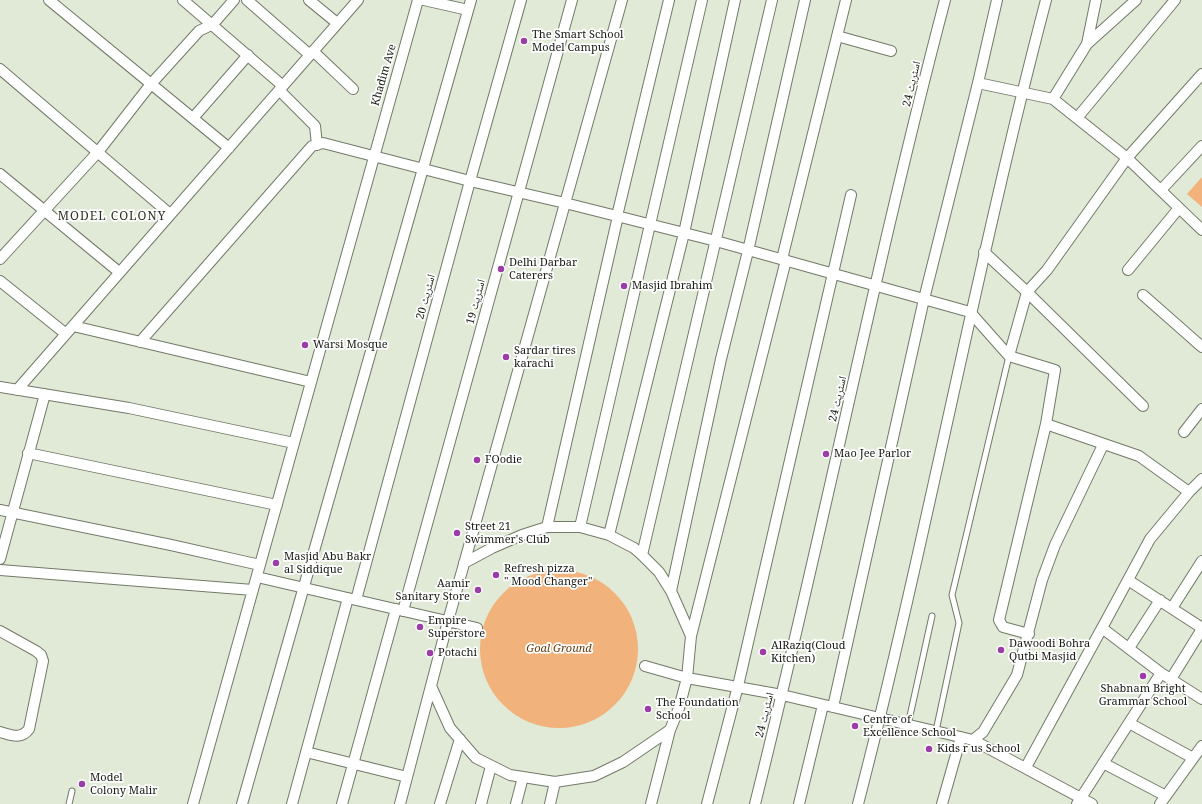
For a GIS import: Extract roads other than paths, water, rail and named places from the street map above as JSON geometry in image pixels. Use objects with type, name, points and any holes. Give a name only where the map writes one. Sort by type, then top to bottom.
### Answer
[{"type":"street","points":[[48,0],[229,148]]},
{"type":"street","points":[[183,0],[213,24],[281,88],[315,126],[317,145]]},
{"type":"street","points":[[0,259],[98,152],[151,84],[199,31],[213,24],[234,0]]},
{"type":"street","points":[[247,0],[312,53],[353,89]]},
{"type":"street","points":[[309,0],[337,23]]},
{"type":"street","points":[[17,390],[358,0]]},
{"type":"street","name":"Khadim Ave","points":[[193,804],[418,0]]},
{"type":"street","points":[[424,0],[468,10]]},
{"type":"street","points":[[242,804],[471,0]]},
{"type":"street","name":"اسٹریٹ 20","points":[[292,804],[352,599],[521,0]]},
{"type":"street","name":"اسٹریٹ 19","points":[[342,804],[353,763],[400,610],[572,0]]},
{"type":"street","points":[[400,804],[448,621],[622,0]]},
{"type":"street","points":[[547,527],[669,0]]},
{"type":"street","points":[[580,527],[702,0]]},
{"type":"street","points":[[609,535],[684,233],[735,0]]},
{"type":"street","points":[[642,555],[772,0]]},
{"type":"street","points":[[671,591],[721,359],[748,251],[806,0]]},
{"type":"street","points":[[651,804],[670,730],[679,708],[687,678],[691,636],[846,0]]},
{"type":"street","name":"اسٹریٹ 24","points":[[755,804],[782,695],[876,285],[945,0]]},
{"type":"street","points":[[833,707],[924,299],[978,83],[996,0]]},
{"type":"street","points":[[858,804],[880,718],[970,312],[1021,93],[1046,0]]},
{"type":"street","points":[[1087,44],[1096,0]]},
{"type":"street","points":[[1053,99],[1087,44],[1136,0]]},
{"type":"street","points":[[1077,118],[1175,0]]},
{"type":"street","points":[[837,36],[891,51]]},
{"type":"street","points":[[193,118],[248,56]]},
{"type":"street","points":[[0,69],[170,214]]},
{"type":"street","points":[[1009,356],[1028,292],[1047,270],[1127,158],[1202,74]]},
{"type":"street","points":[[978,83],[1053,99],[1127,158],[1202,230]]},
{"type":"street","points":[[140,342],[312,146],[323,143],[470,181],[716,241],[970,312],[1009,356],[1055,370],[1046,424],[999,620],[1003,627],[1029,634]]},
{"type":"street","points":[[1161,190],[1202,146]]},
{"type":"street","points":[[0,174],[119,272]]},
{"type":"street","points":[[707,804],[738,686],[852,195]]},
{"type":"street","points":[[1128,270],[1179,208]]},
{"type":"street","points":[[984,252],[1028,292],[1143,406]]},
{"type":"street","points":[[0,281],[70,330],[140,342],[311,382]]},
{"type":"street","points":[[1143,295],[1202,347]]},
{"type":"street","points":[[1,389],[45,394],[129,408],[294,444]]},
{"type":"street","points":[[0,559],[45,394]]},
{"type":"street","points":[[1184,432],[1202,409]]},
{"type":"street","points":[[1046,424],[1138,456],[1188,492]]},
{"type":"street","points":[[973,740],[983,732],[1017,675],[1042,580],[1056,545],[1103,445]]},
{"type":"street","points":[[28,453],[277,505]]},
{"type":"street","points":[[1026,767],[1150,540],[1188,492],[1202,479]]},
{"type":"street","points":[[0,510],[260,565]]},
{"type":"street","points":[[464,564],[492,548],[522,535],[547,527],[580,527],[609,535],[634,548],[659,572],[671,591],[691,636]]},
{"type":"street","points":[[1172,608],[1202,561]]},
{"type":"street","points":[[0,570],[253,590]]},
{"type":"street","points":[[257,577],[477,628]]},
{"type":"street","points":[[1128,580],[1202,628],[1171,679]]},
{"type":"street","points":[[1129,648],[1160,600]]},
{"type":"street","points":[[1102,628],[1161,673],[1202,699]]},
{"type":"street","points":[[0,631],[36,650],[41,655],[43,661],[29,729],[25,734],[19,736],[0,732]]},
{"type":"street","points":[[645,666],[687,678],[782,695],[973,740],[1026,767],[1079,801],[1092,804]]},
{"type":"street","points":[[1079,801],[1161,673]]},
{"type":"street","points":[[431,686],[450,728],[476,758],[510,775],[523,778],[555,782],[594,776],[623,762],[670,730]]},
{"type":"street","points":[[799,804],[822,705]]},
{"type":"street","points":[[1129,723],[1193,758]]},
{"type":"street","points":[[942,804],[961,737]]},
{"type":"street","points":[[440,804],[460,739]]},
{"type":"street","points":[[1103,762],[1163,800],[1202,746]]},
{"type":"street","points":[[306,752],[407,777]]},
{"type":"street","points":[[481,804],[491,766]]},
{"type":"street","points":[[516,804],[523,778]]},
{"type":"street","points":[[550,804],[555,782]]},
{"type":"lane","points":[[936,731],[959,622],[952,596],[1009,356]]},
{"type":"lane","points":[[908,725],[932,616]]},
{"type":"lane","points":[[70,804],[72,791]]},
{"type":"place","name":"The Smart School Model Campus","points":[[524,41]]},
{"type":"place","name":"Delhi Darbar Caterers","points":[[501,269]]},
{"type":"place","name":"Masjid Ibrahim","points":[[624,286]]},
{"type":"place","name":"Warsi Mosque","points":[[305,345]]},
{"type":"place","name":"Sardar tires karachi","points":[[506,357]]},
{"type":"place","name":"Mao Jee Parlor","points":[[826,454]]},
{"type":"place","name":"FOodie","points":[[477,460]]},
{"type":"place","name":"Street 21 Swimmer's Club","points":[[457,533]]},
{"type":"place","name":"Masjid Abu Bakr al Siddique","points":[[276,563]]},
{"type":"place","name":"Refresh pizza \" Mood Changer\"","points":[[496,575]]},
{"type":"place","name":"Aamir Sanitary Store","points":[[478,590]]},
{"type":"place","name":"Empire Superstore","points":[[420,627]]},
{"type":"place","name":"Dawoodi Bohra Qutbi Masjid","points":[[1001,650]]},
{"type":"place","name":"AlRaziq(Cloud Kitchen)","points":[[763,652]]},
{"type":"place","name":"Potachi","points":[[430,653]]},
{"type":"place","name":"Shabnam Bright Grammar School","points":[[1143,676]]},
{"type":"place","name":"The Foundation School","points":[[648,709]]},
{"type":"place","name":"Centre of Excellence School","points":[[855,726]]},
{"type":"place","name":"Kids r us School","points":[[929,749]]},
{"type":"place","name":"Model Colony Malir","points":[[82,784]]},
{"type":"district","name":"MODEL COLONY","points":[[112,217]]},
{"type":"park label","name":"Goal Ground","points":[[559,649]]}]
